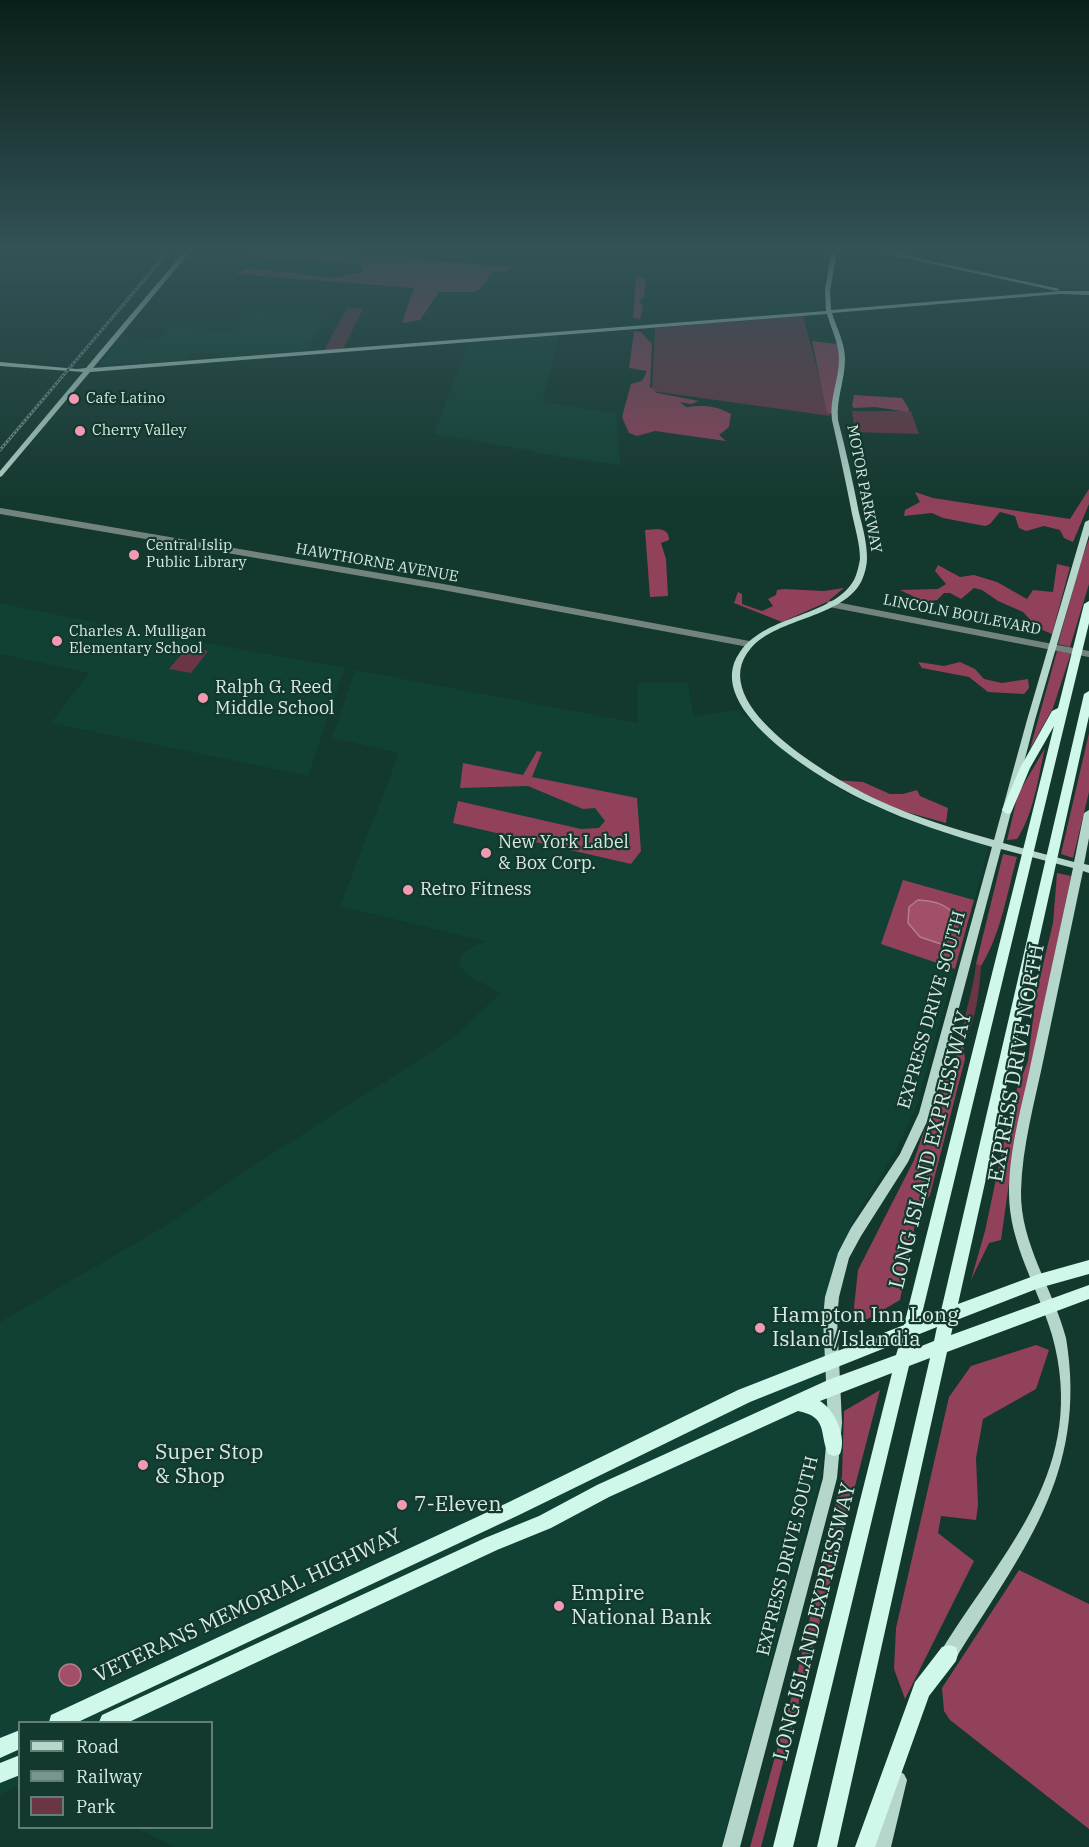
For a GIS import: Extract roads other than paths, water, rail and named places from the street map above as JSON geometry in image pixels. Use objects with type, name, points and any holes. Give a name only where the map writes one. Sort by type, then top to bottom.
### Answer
[{"type":"highway","name":"LONG ISLAND EXPRESSWAY","points":[[783,1847],[1089,604]]},
{"type":"highway","points":[[1007,810],[1025,768],[1052,723],[1072,674]]},
{"type":"highway","points":[[827,1847],[1089,694]]},
{"type":"highway","name":"VETERANS MEMORIAL HIGHWAY","points":[[60,1721],[513,1509],[744,1396],[831,1360],[1039,1281],[1089,1267]]},
{"type":"highway","points":[[112,1721],[483,1548],[545,1522],[603,1491],[834,1386],[1089,1292]]},
{"type":"highway","points":[[798,1402],[811,1404],[823,1411],[830,1423],[834,1448]]},
{"type":"highway","points":[[865,1847],[922,1689],[949,1654]]},
{"type":"highway","points":[[0,1748],[18,1740]]},
{"type":"highway","points":[[0,1773],[18,1766]]},
{"type":"main road","points":[[0,475],[85,369],[113,339]]},
{"type":"main road","points":[[0,364],[85,369],[474,339]]},
{"type":"main road","name":"MOTOR PARKWAY","points":[[839,339],[842,360],[834,417],[849,476],[864,563],[856,583],[830,604],[761,635],[749,644],[734,670],[736,689],[740,699],[755,720],[805,762],[844,788],[884,808],[929,824],[1080,867]]},
{"type":"main road","points":[[68,369],[75,374],[75,377]]},
{"type":"main road","points":[[0,466],[75,377],[85,369]]},
{"type":"main road","name":"EXPRESS DRIVE SOUTH","points":[[731,1847],[824,1504],[834,1448],[834,1386],[831,1360],[832,1297],[843,1257],[855,1232],[904,1158],[925,1113],[1001,845],[1007,810],[1056,647],[1089,522]]},
{"type":"main road","name":"EXPRESS DRIVE NORTH","points":[[882,1847],[909,1743],[928,1693],[949,1654],[1029,1534],[1047,1501],[1060,1463],[1068,1423],[1068,1385],[1062,1349],[1049,1306],[1017,1221],[1015,1192],[1032,1084],[1080,867],[1089,813]]},
{"type":"street","name":"HAWTHORNE AVENUE","points":[[0,512],[443,587],[749,644]]},
{"type":"street","name":"LINCOLN BOULEVARD","points":[[830,604],[1089,654]]},
{"type":"railway","points":[[0,450],[94,339]]},
{"type":"place","name":"Cafe Latino","points":[[74,399]]},
{"type":"place","name":"Cherry Valley","points":[[80,431]]},
{"type":"place","name":"Central Islip Public Library","points":[[134,555]]},
{"type":"place","name":"Charles A. Mulligan Elementary School","points":[[57,641]]},
{"type":"place","name":"Ralph G. Reed Middle School","points":[[203,698]]},
{"type":"place","name":"New York Label & Box Corp.","points":[[486,853]]},
{"type":"place","name":"Retro Fitness","points":[[408,890]]},
{"type":"place","name":"Hampton Inn Long Island/Islandia","points":[[760,1328]]},
{"type":"place","name":"Super Stop & Shop","points":[[143,1465]]},
{"type":"place","name":"7-Eleven","points":[[402,1505]]},
{"type":"place","name":"Empire National Bank","points":[[559,1606]]}]
